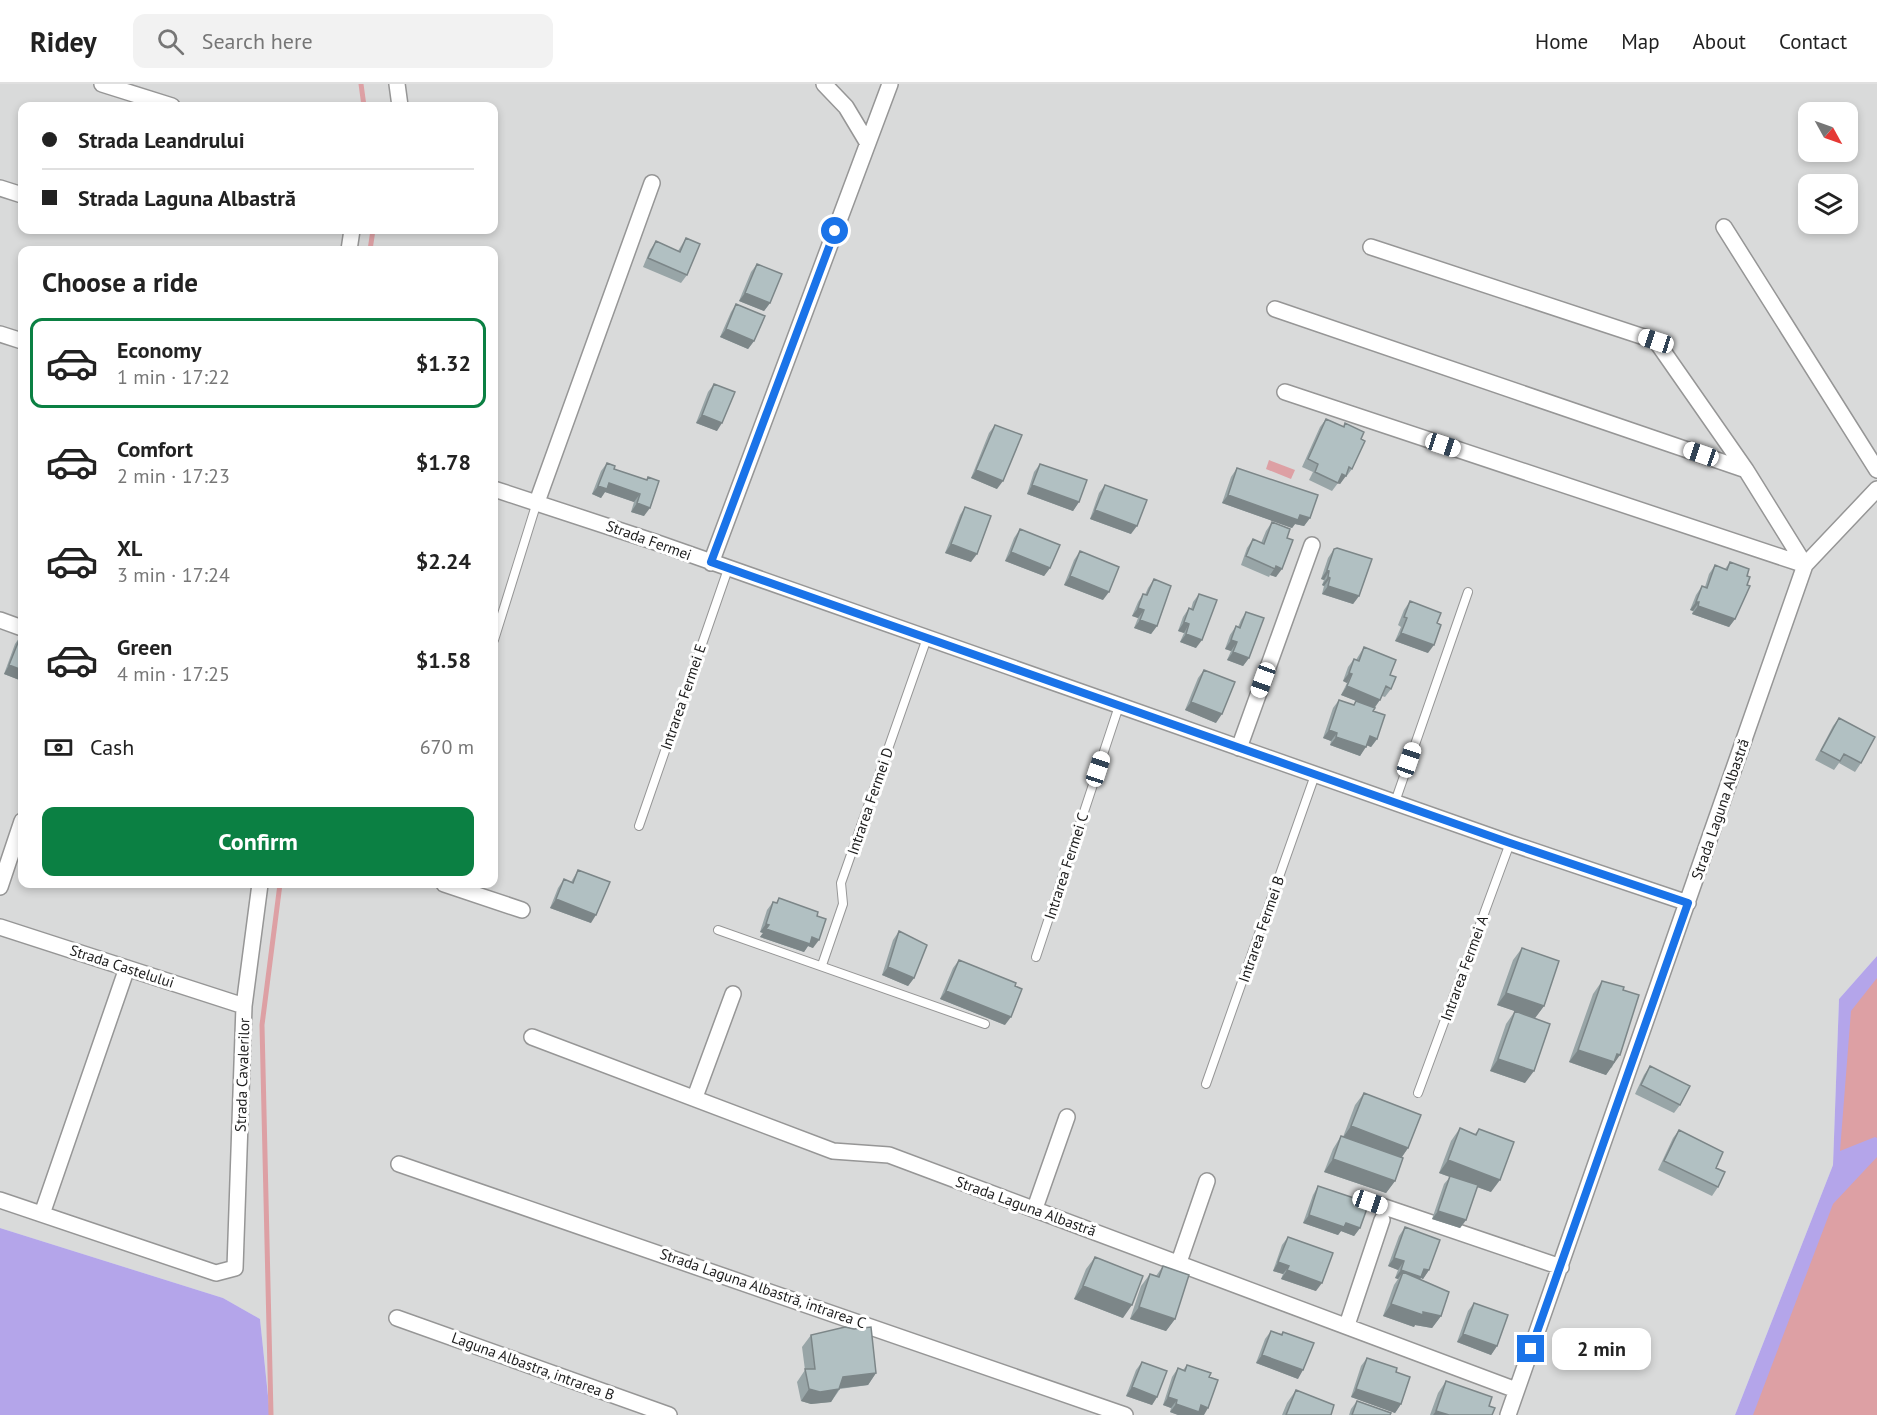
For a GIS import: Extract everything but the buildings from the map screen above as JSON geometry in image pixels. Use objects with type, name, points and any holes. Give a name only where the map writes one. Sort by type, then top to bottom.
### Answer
[{"type":"street","points":[[102,84],[159,102]]},
{"type":"street","points":[[397,84],[399,102]]},
{"type":"street","points":[[824,84],[846,107],[867,142]]},
{"type":"street","points":[[711,562],[890,84]]},
{"type":"street","points":[[537,502],[652,183]]},
{"type":"street","points":[[0,188],[18,194]]},
{"type":"street","points":[[1724,227],[1877,470]]},
{"type":"street","points":[[1371,246],[1656,341],[1746,470],[1805,565]]},
{"type":"street","points":[[1275,309],[1746,470]]},
{"type":"street","points":[[0,334],[18,340]]},
{"type":"street","points":[[1285,392],[1805,565]]},
{"type":"street","name":"Strada Laguna Albastră","points":[[1508,1415],[1805,565],[1877,489]]},
{"type":"street","name":"Strada Fermei","points":[[498,490],[711,562],[1315,775],[1688,903]]},
{"type":"street","points":[[1239,748],[1312,545]]},
{"type":"street","points":[[0,620],[18,627]]},
{"type":"street","points":[[0,887],[18,833]]},
{"type":"street","name":"Strada Cavalerilor","points":[[42,1214],[216,1273],[235,1268],[244,1006],[259,888]]},
{"type":"street","points":[[456,888],[522,910]]},
{"type":"street","name":"Strada Castelului","points":[[0,927],[244,1006]]},
{"type":"street","points":[[0,1200],[42,1214],[127,968]]},
{"type":"street","points":[[696,1097],[733,994]]},
{"type":"street","name":"Strada Laguna Albastră","points":[[532,1037],[696,1097],[833,1151],[889,1155],[1516,1390]]},
{"type":"street","points":[[1035,1208],[1067,1117]]},
{"type":"street","name":"Strada Laguna Albastră, intrarea C","points":[[399,1164],[1125,1415]]},
{"type":"street","points":[[1179,1262],[1207,1181]]},
{"type":"street","points":[[1370,1202],[1561,1267]]},
{"type":"street","points":[[1347,1325],[1382,1220]]},
{"type":"street","name":"Laguna Albastra, intrarea B","points":[[397,1318],[669,1415]]},
{"type":"lane","points":[[498,627],[537,502]]},
{"type":"lane","name":"Intrarea Fermei E","points":[[639,826],[728,569]]},
{"type":"lane","points":[[1395,802],[1468,592]]},
{"type":"lane","name":"Intrarea Fermei D","points":[[822,965],[843,904],[841,883],[927,638]]},
{"type":"lane","name":"Intrarea Fermei C","points":[[1036,957],[1119,706]]},
{"type":"lane","name":"Intrarea Fermei B","points":[[1206,1084],[1315,775]]},
{"type":"lane","name":"Intrarea Fermei A","points":[[1418,1094],[1510,843]]},
{"type":"lane","points":[[718,930],[985,1024]]},
{"type":"shaded area","points":[[0,84],[1877,84],[1877,956],[1839,999],[1833,1165],[1735,1415],[270,1415],[260,1319],[223,1298],[0,1228]]},
{"type":"shaded area","points":[[1269,460],[1295,470],[1291,479],[1266,469]]},
{"type":"shaded area","points":[[1877,956],[1877,1415],[1735,1415],[1833,1165],[1839,999]]},
{"type":"shaded area","points":[[1877,978],[1877,1138],[1840,1151],[1851,1011]]},
{"type":"shaded area","points":[[1877,1157],[1877,1415],[1753,1415],[1833,1204]]},
{"type":"shaded area","points":[[0,1228],[223,1298],[260,1319],[270,1415],[0,1415]]},
{"type":"waterway","points":[[361,84],[363,102]]},
{"type":"waterway","points":[[371,246],[372,234]]},
{"type":"waterway","points":[[271,1415],[262,1025],[279,888]]},
{"type":"route","points":[[835,231],[711,562],[1315,775],[1688,903],[1531,1349]]}]
